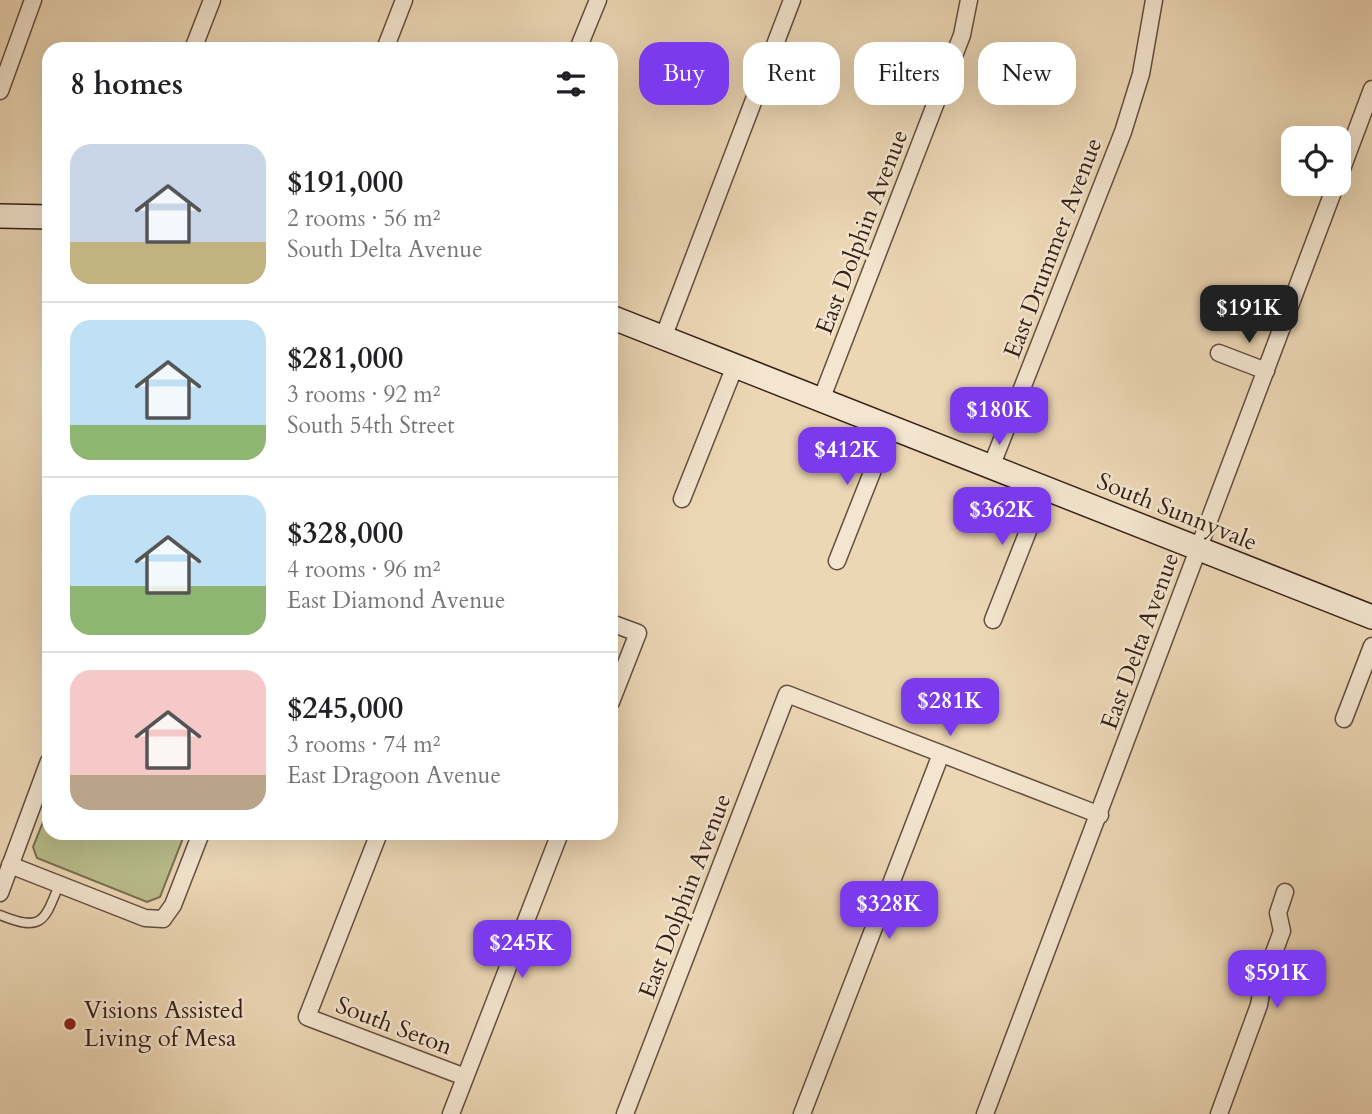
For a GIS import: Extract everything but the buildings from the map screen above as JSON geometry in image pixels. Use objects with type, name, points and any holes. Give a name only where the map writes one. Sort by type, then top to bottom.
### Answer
[{"type":"street","points":[[0,91],[33,0]]},
{"type":"street","points":[[196,42],[212,0]]},
{"type":"street","points":[[388,42],[404,0]]},
{"type":"street","points":[[581,42],[598,0]]},
{"type":"street","points":[[663,338],[792,0]]},
{"type":"street","name":"East Dolphin Avenue","points":[[821,400],[962,35],[969,0]]},
{"type":"street","name":"East Drummer Avenue","points":[[991,467],[1123,132],[1141,74],[1154,0]]},
{"type":"street","points":[[1351,145],[1372,89]]},
{"type":"street","name":"East Delta Avenue","points":[[985,1114],[1332,196]]},
{"type":"street","points":[[0,216],[42,217]]},
{"type":"street","name":"South Sunnyvale","points":[[618,320],[1372,617]]},
{"type":"street","points":[[1219,353],[1266,371]]},
{"type":"street","points":[[682,499],[735,366]]},
{"type":"street","points":[[837,561],[890,427]]},
{"type":"street","points":[[993,620],[1045,488]]},
{"type":"street","points":[[618,626],[638,633],[618,684]]},
{"type":"street","points":[[1344,719],[1372,646]]},
{"type":"street","name":"East Dolphin Avenue","points":[[625,1114],[787,694],[941,754]]},
{"type":"street","points":[[802,1114],[941,754],[1100,815]]},
{"type":"street","points":[[0,892],[42,780]]},
{"type":"street","points":[[10,865],[145,918],[163,919],[173,905],[198,840]]},
{"type":"street","name":"South Seton","points":[[376,840],[307,1017],[465,1077]]},
{"type":"street","points":[[450,1114],[557,840]]},
{"type":"street","points":[[1219,1114],[1259,1005],[1263,982],[1282,931],[1278,913],[1285,892]]},
{"type":"lane","points":[[0,915],[21,923],[34,924],[47,915],[59,885]]},
{"type":"green space","points":[[42,824],[42,840],[182,840],[160,897],[147,902],[37,858],[33,847]]},
{"type":"place","name":"Visions Assisted Living of Mesa","points":[[70,1024]]}]
